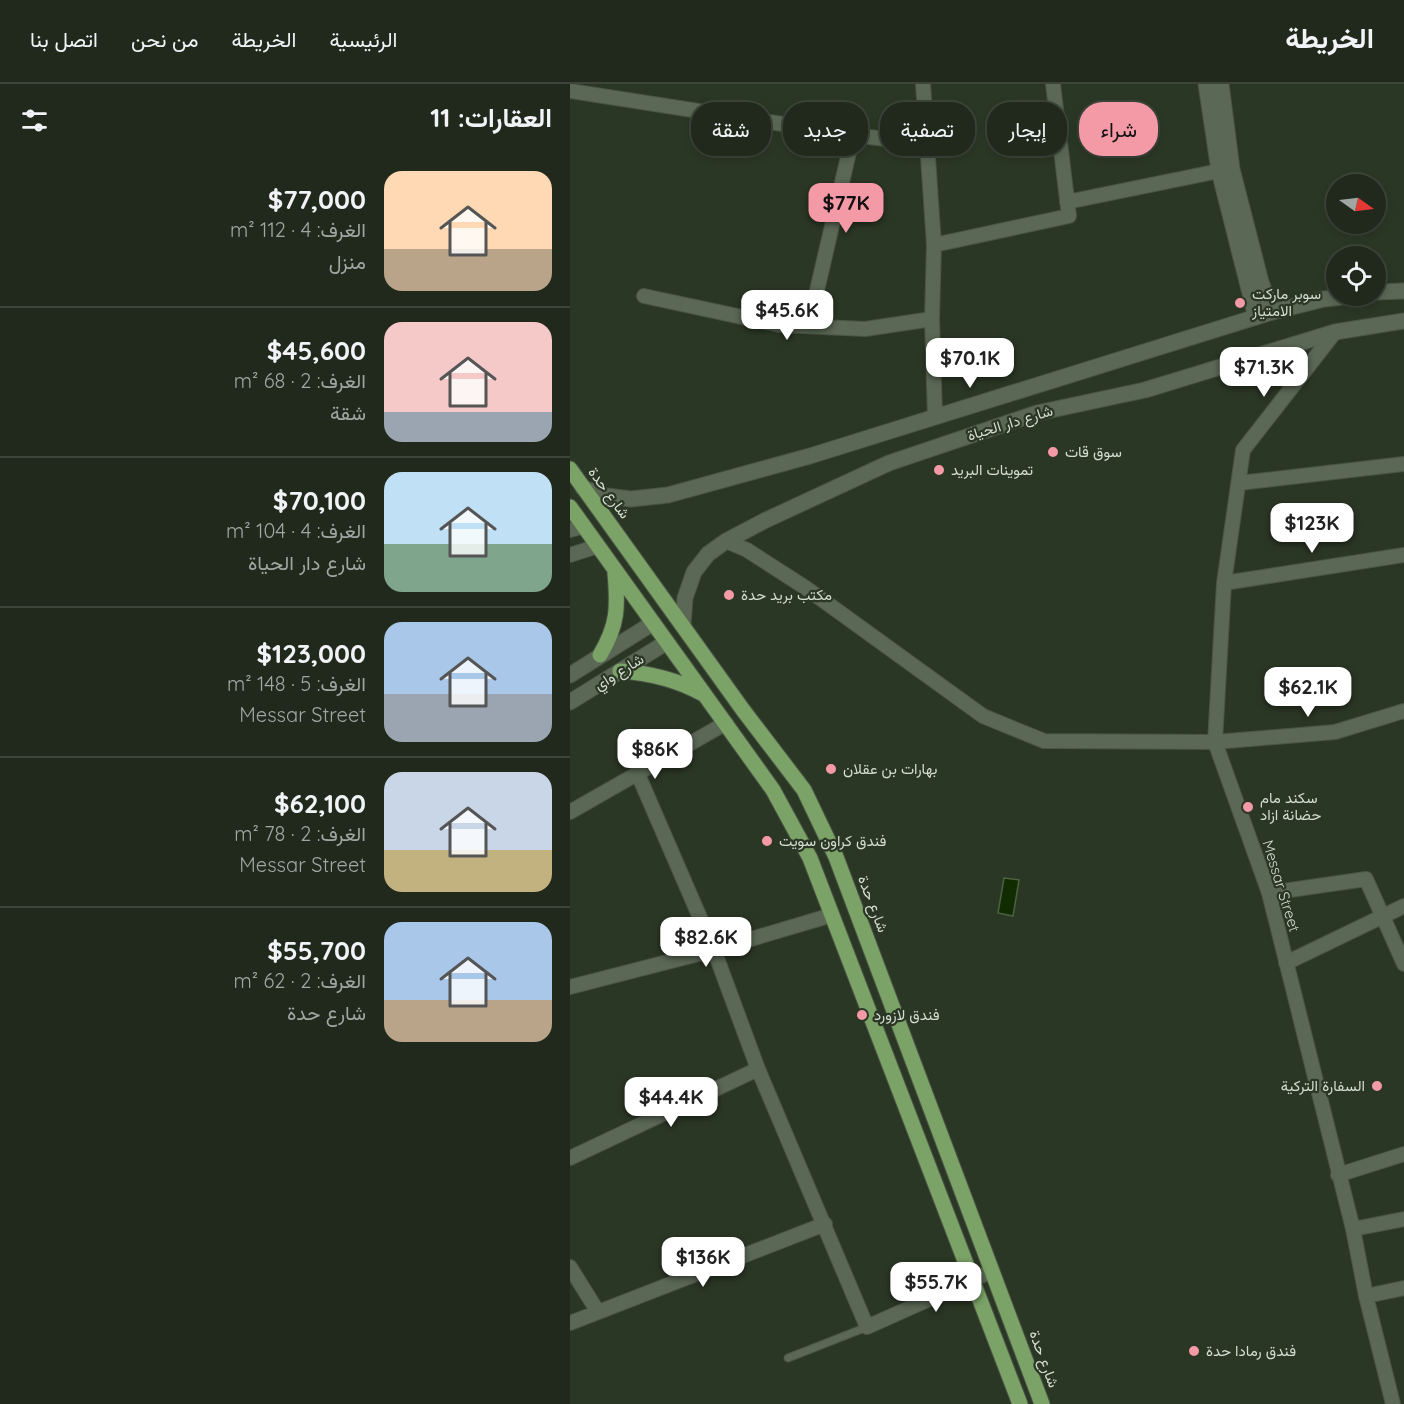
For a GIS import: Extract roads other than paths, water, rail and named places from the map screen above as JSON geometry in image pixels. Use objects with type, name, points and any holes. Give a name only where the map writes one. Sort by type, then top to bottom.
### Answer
[{"type":"main road","points":[[1206,84],[1219,171],[1256,317]]},
{"type":"main road","points":[[1221,84],[1232,169],[1261,282],[1272,312]]},
{"type":"main road","points":[[1386,292],[1404,291]]},
{"type":"main road","name":"شارع دار الحياة","points":[[583,488],[607,496],[631,499],[668,495],[810,456],[1272,312],[1326,299]]},
{"type":"main road","name":"شارع دار الحياة","points":[[683,624],[685,598],[694,572],[708,554],[726,541],[766,520],[889,463],[1037,413],[1145,390],[1335,332],[1404,321]]},
{"type":"main road","points":[[1028,389],[1037,413]]},
{"type":"main road","name":"شارع حدة","points":[[570,469],[743,710],[804,790],[836,856],[1042,1404]]},
{"type":"main road","points":[[570,507],[577,528],[598,546],[615,573],[707,696],[773,790],[810,858],[974,1278],[1020,1404]]},
{"type":"main road","points":[[600,655],[611,637],[617,612],[615,573]]},
{"type":"main road","name":"شارع واي","points":[[570,675],[653,623]]},
{"type":"main road","name":"شارع واي","points":[[570,702],[667,642]]},
{"type":"main road","points":[[620,671],[666,677],[686,684],[707,696]]},
{"type":"main road","points":[[726,723],[743,710]]},
{"type":"street","points":[[923,84],[924,102]]},
{"type":"street","points":[[934,246],[1069,216],[1053,84]]},
{"type":"street","points":[[570,91],[783,124]]},
{"type":"street","points":[[809,325],[848,156]]},
{"type":"street","points":[[927,156],[934,246],[932,319],[935,417]]},
{"type":"street","points":[[1067,202],[1219,171]]},
{"type":"street","points":[[644,296],[779,326],[809,325],[865,329],[932,319]]},
{"type":"street","name":"Messar Street","points":[[1335,332],[1243,450],[1224,584],[1215,742],[1269,893],[1353,1229],[1366,1296],[1393,1404]]},
{"type":"street","points":[[1239,483],[1404,464]]},
{"type":"street","points":[[726,541],[747,550],[806,588],[983,716],[1044,741],[1215,742],[1335,732],[1404,711]]},
{"type":"street","points":[[570,555],[598,546]]},
{"type":"street","points":[[1224,584],[1404,555]]},
{"type":"street","points":[[570,812],[726,723]]},
{"type":"street","points":[[637,772],[714,950],[758,1069],[867,1327],[992,1271]]},
{"type":"street","points":[[1269,893],[1366,879],[1404,964]]},
{"type":"street","points":[[1286,963],[1404,906]]},
{"type":"street","points":[[570,987],[714,950],[832,915]]},
{"type":"street","points":[[570,1158],[758,1069]]},
{"type":"street","points":[[1338,1175],[1404,1154]]},
{"type":"street","points":[[1353,1229],[1404,1219]]},
{"type":"street","points":[[570,1323],[825,1224]]},
{"type":"street","points":[[570,1267],[598,1312]]},
{"type":"street","points":[[1366,1296],[1404,1288]]},
{"type":"lane","points":[[788,1358],[867,1327]]},
{"type":"place","name":"سوبر ماركت الامتياز","points":[[1240,303]]},
{"type":"place","name":"سوق قات","points":[[1053,452]]},
{"type":"place","name":"تموينات البريد","points":[[939,470]]},
{"type":"place","name":"مكتب بريد حدة","points":[[729,595]]},
{"type":"place","name":"بهارات بن عقلان","points":[[831,769]]},
{"type":"place","name":"سكند مام حضانة ازاد","points":[[1248,807]]},
{"type":"place","name":"فندق كراون سويت","points":[[767,841]]},
{"type":"place","name":"فندق لازورد","points":[[862,1015]]},
{"type":"place","name":"السفارة التركية","points":[[1377,1086]]},
{"type":"place","name":"فندق رمادا حدة","points":[[1194,1351]]}]
